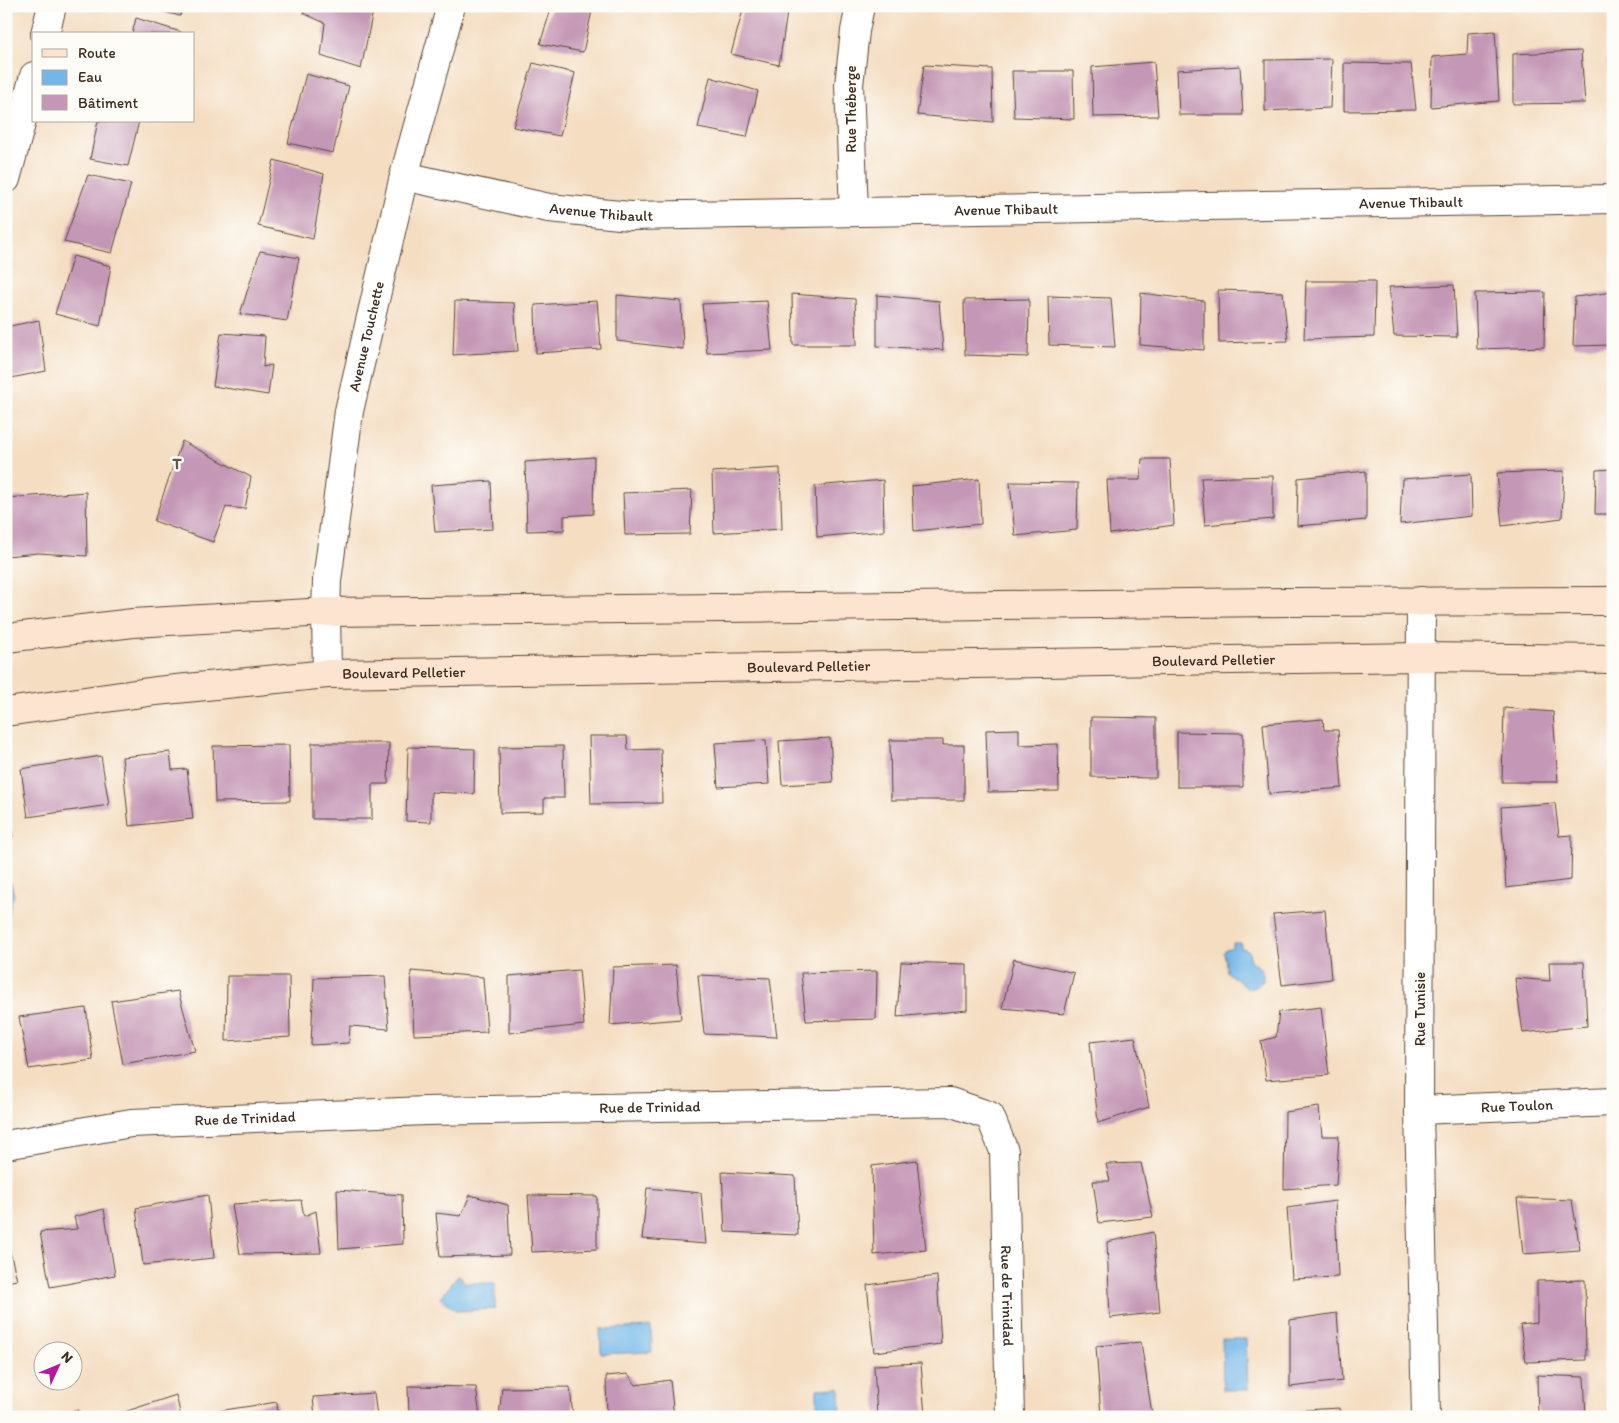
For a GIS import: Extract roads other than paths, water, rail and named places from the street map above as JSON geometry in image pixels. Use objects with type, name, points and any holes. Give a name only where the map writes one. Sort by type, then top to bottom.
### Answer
[{"type":"street","points":[[46,32],[52,6]]},
{"type":"street","name":"Avenue Touchette","points":[[327,674],[326,612],[329,570],[349,411],[404,176],[451,6]]},
{"type":"street","name":"Rue Théberge","points":[[854,212],[849,85],[855,31],[860,6]]},
{"type":"street","points":[[6,179],[32,83]]},
{"type":"street","name":"Avenue Thibault","points":[[404,176],[549,208],[630,216],[1613,199]]},
{"type":"street","points":[[6,638],[133,623],[326,612],[1421,601],[1613,601]]},
{"type":"street","name":"Rue Tunisie","points":[[1421,601],[1419,1110],[1426,1417]]},
{"type":"street","name":"Boulevard Pelletier","points":[[6,712],[156,691],[327,674],[1421,658],[1613,659]]},
{"type":"street","name":"Rue de Trinidad","points":[[6,1145],[130,1123],[426,1111],[950,1102],[990,1116],[1004,1151],[1010,1417]]},
{"type":"street","name":"Rue Toulon","points":[[1419,1110],[1613,1102]]},
{"type":"water","points":[[6,879],[11,883],[14,896],[6,920]]},
{"type":"water","points":[[1233,943],[1241,943],[1241,948],[1246,949],[1251,960],[1261,970],[1263,980],[1256,987],[1248,989],[1227,972],[1224,952],[1226,949],[1233,947]]},
{"type":"water","points":[[458,1276],[466,1283],[495,1283],[495,1309],[457,1311],[440,1298]]},
{"type":"water","points":[[651,1327],[652,1352],[601,1354],[600,1329]]},
{"type":"water","points":[[1222,1339],[1246,1339],[1248,1390],[1223,1390]]},
{"type":"water","points":[[840,1388],[841,1417],[817,1417],[817,1389]]},
{"type":"district","name":"T","points":[[177,463]]}]
